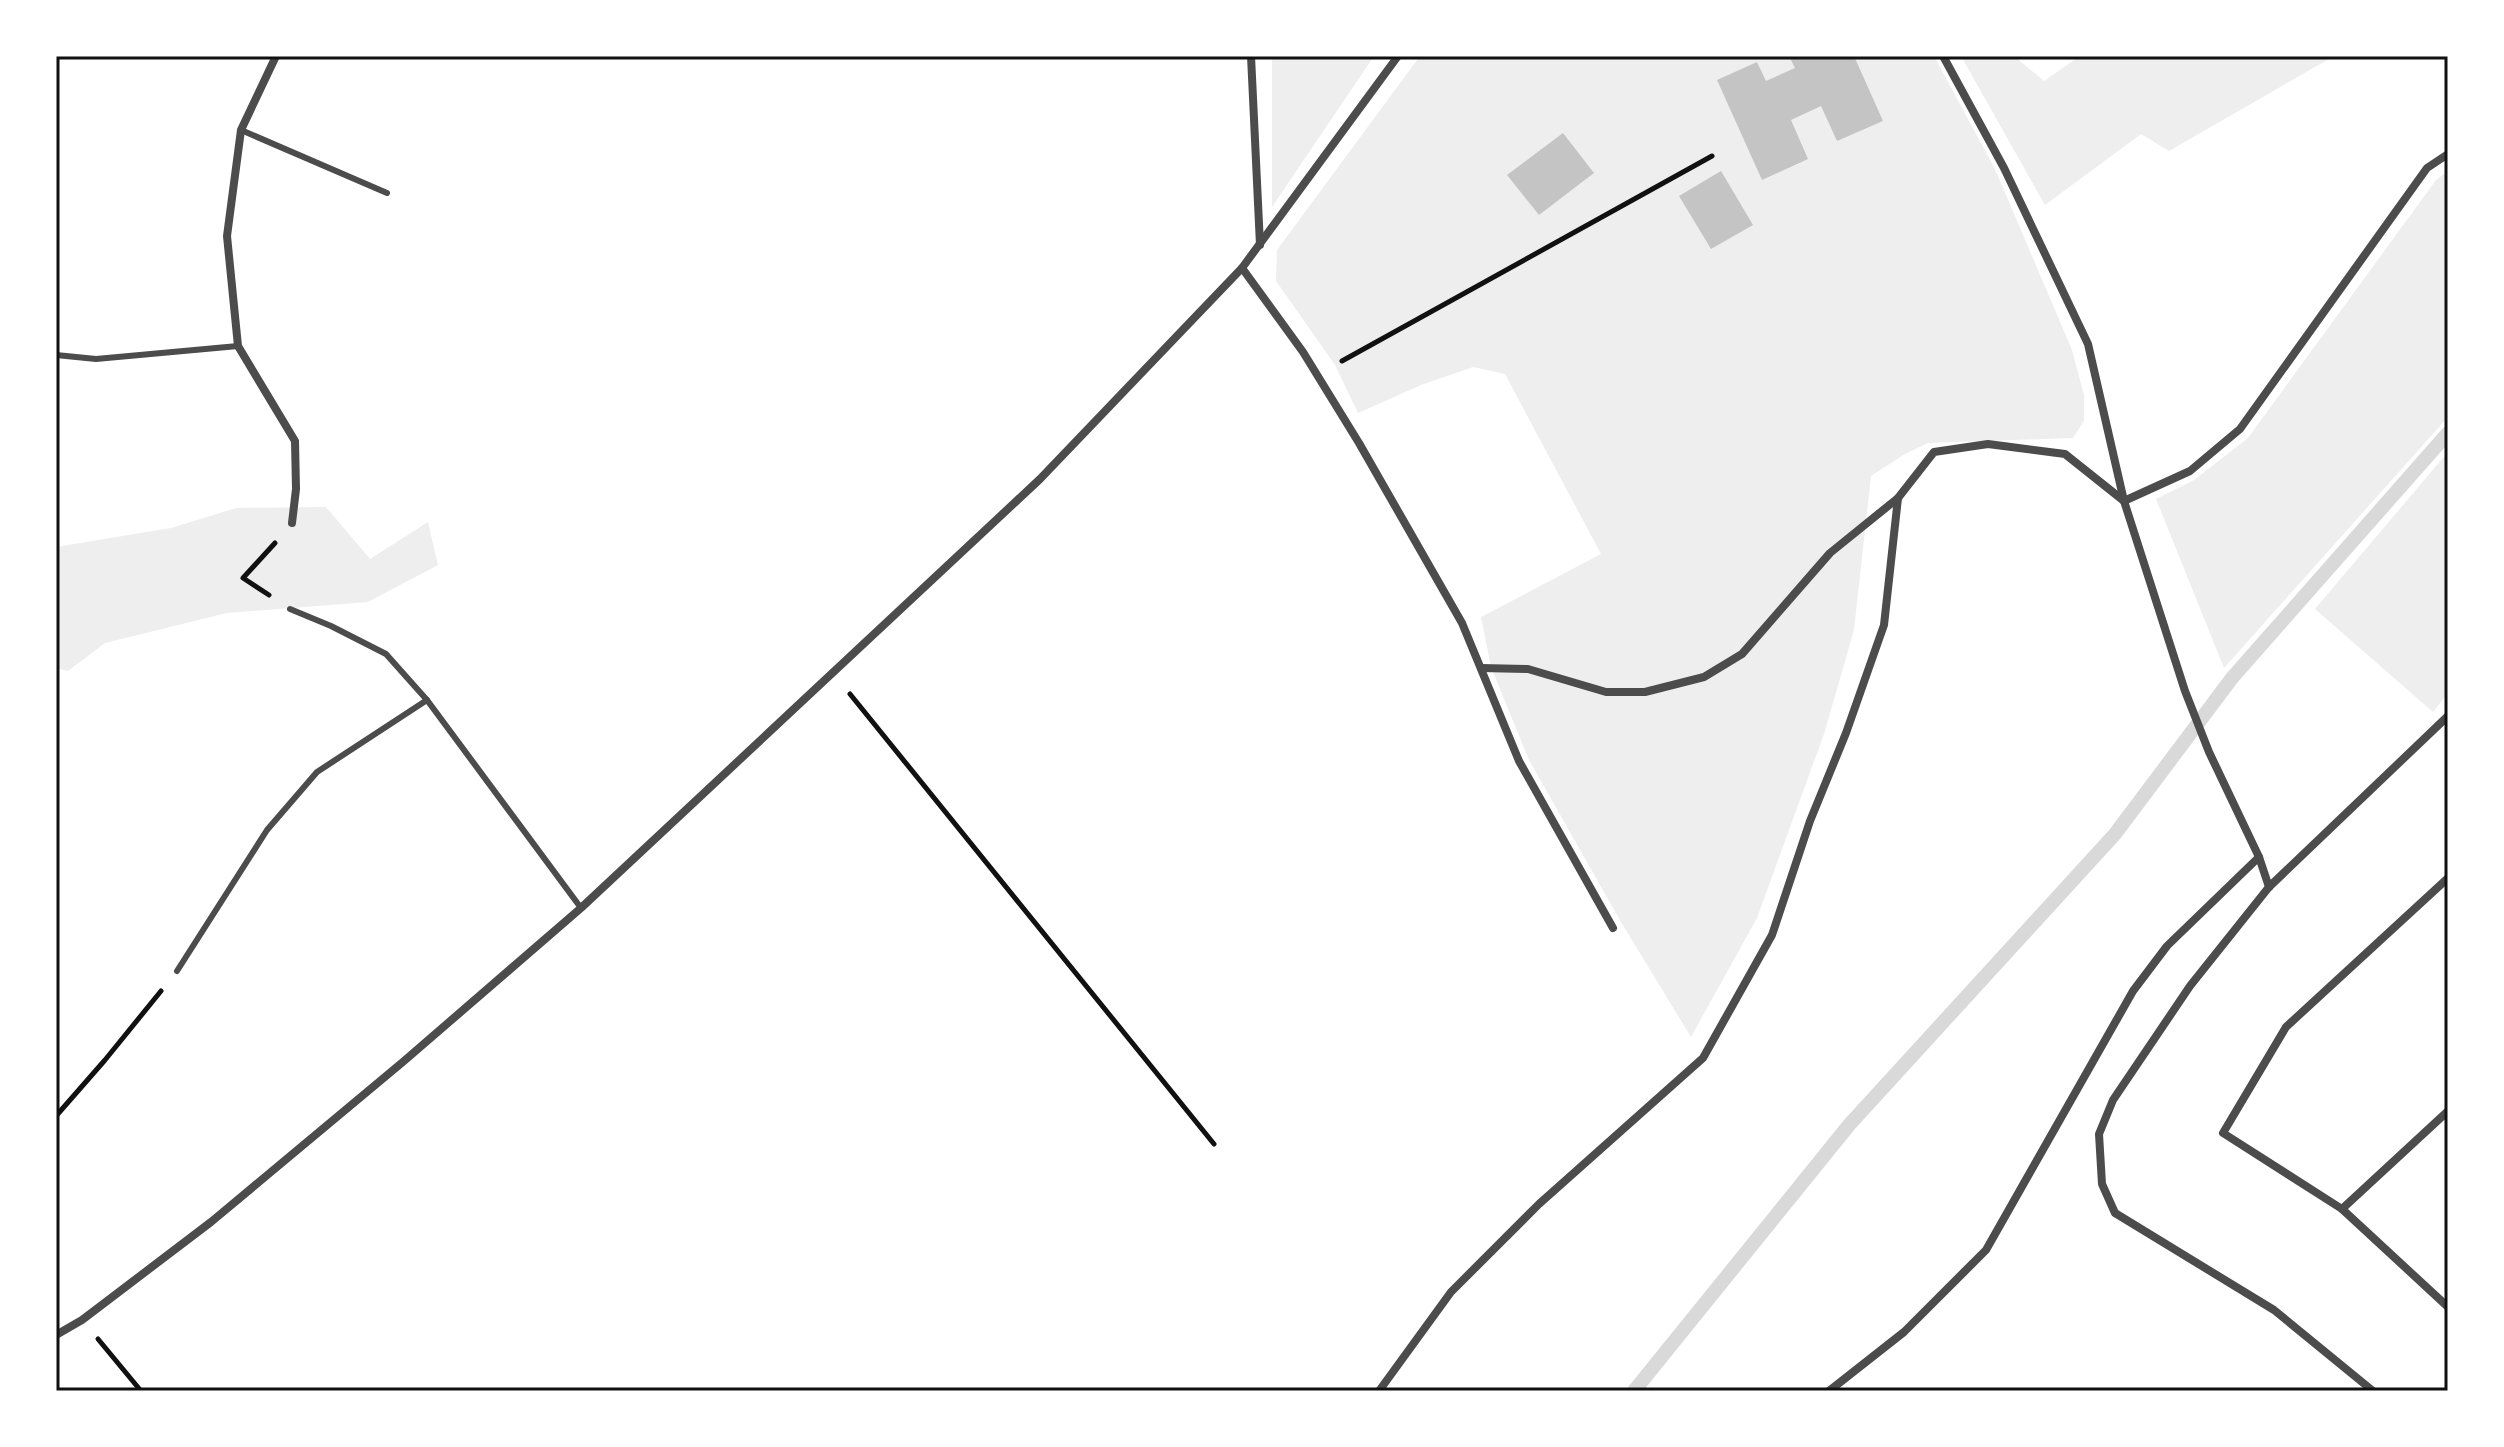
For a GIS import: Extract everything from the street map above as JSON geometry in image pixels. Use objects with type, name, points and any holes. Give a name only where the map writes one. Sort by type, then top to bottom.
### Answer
[{"type":"street","points":[[276,56],[241,130],[227,236],[238,346],[295,441],[296,489],[292,523]]},
{"type":"street","points":[[1251,56],[1260,245]]},
{"type":"street","points":[[56,1335],[82,1320],[211,1222],[392,1072],[581,908],[1040,479],[1242,268],[1398,56]]},
{"type":"street","points":[[1943,56],[2004,168],[2088,344],[2124,501],[2185,691],[2209,752],[2259,857],[2269,887]]},
{"type":"street","points":[[2124,501],[2190,471],[2240,429],[2427,168],[2448,154]]},
{"type":"street","points":[[1242,268],[1318,375],[1462,623],[1519,761],[1613,928]]},
{"type":"street","points":[[1481,668],[1528,669],[1606,692],[1645,692],[1704,677],[1742,654],[1830,553],[1898,498],[1934,452],[1988,444],[2065,454],[2124,501]]},
{"type":"street","points":[[1379,1391],[1451,1292],[1539,1204],[1703,1058],[1772,935],[1810,821],[1846,733],[1884,625],[1898,498]]},
{"type":"street","points":[[2373,1391],[2274,1310],[2115,1213],[2102,1184],[2099,1134],[2113,1100],[2190,986],[2269,887],[2448,716]]},
{"type":"street","points":[[1829,1391],[1904,1332],[1986,1250],[2133,991],[2167,946],[2259,857]]},
{"type":"street","points":[[2448,878],[2286,1027],[2223,1133],[2342,1209],[2448,1307]]},
{"type":"street","points":[[2342,1209],[2448,1111]]},
{"type":"lane","points":[[241,130],[387,193]]},
{"type":"lane","points":[[56,355],[96,359],[238,346]]},
{"type":"lane","points":[[290,609],[386,654],[427,700],[581,908]]},
{"type":"lane","points":[[177,971],[267,830],[317,772],[427,700]]},
{"type":"path","points":[[1318,375],[1712,156]]},
{"type":"path","points":[[290,609],[243,578],[292,523]]},
{"type":"path","points":[[834,673],[1214,1144]]},
{"type":"path","points":[[56,1116],[177,971]]},
{"type":"path","points":[[82,1320],[141,1391]]},
{"type":"shaded area","points":[[1272,56],[1374,56],[1272,207]]},
{"type":"shaded area","points":[[1420,56],[1934,56],[1995,169],[2072,350],[2084,395],[2084,421],[2073,438],[1928,443],[1871,476],[1854,630],[1824,734],[1757,918],[1691,1037],[1529,760],[1491,667],[1481,617],[1601,554],[1505,374],[1473,367],[1421,385],[1358,413],[1335,365],[1276,281],[1277,250]]},
{"type":"shaded area","points":[[1961,56],[2014,56],[2044,81],[2080,56],[2334,56],[2169,151],[2141,134],[2045,205]]},
{"type":"shaded area","points":[[2448,171],[2448,417],[2224,668],[2156,499],[2194,480],[2248,438],[2436,180]]},
{"type":"shaded area","points":[[2448,452],[2448,693],[2433,712],[2315,609]]},
{"type":"shaded area","points":[[326,507],[370,559],[428,522],[438,565],[368,602],[227,613],[105,643],[68,671],[56,668],[56,547],[171,528],[236,508]]},
{"type":"building","points":[[1789,56],[1854,56],[1883,121],[1837,141],[1821,106],[1791,120],[1808,159],[1762,180],[1717,80],[1757,62],[1766,81],[1795,68]]},
{"type":"building","points":[[1563,133],[1594,173],[1539,215],[1507,175]]},
{"type":"building","points":[[1721,171],[1753,225],[1711,249],[1679,196]]},
{"type":"waterway","points":[[1634,1391],[1849,1125],[2115,834],[2232,678],[2448,433]]}]
